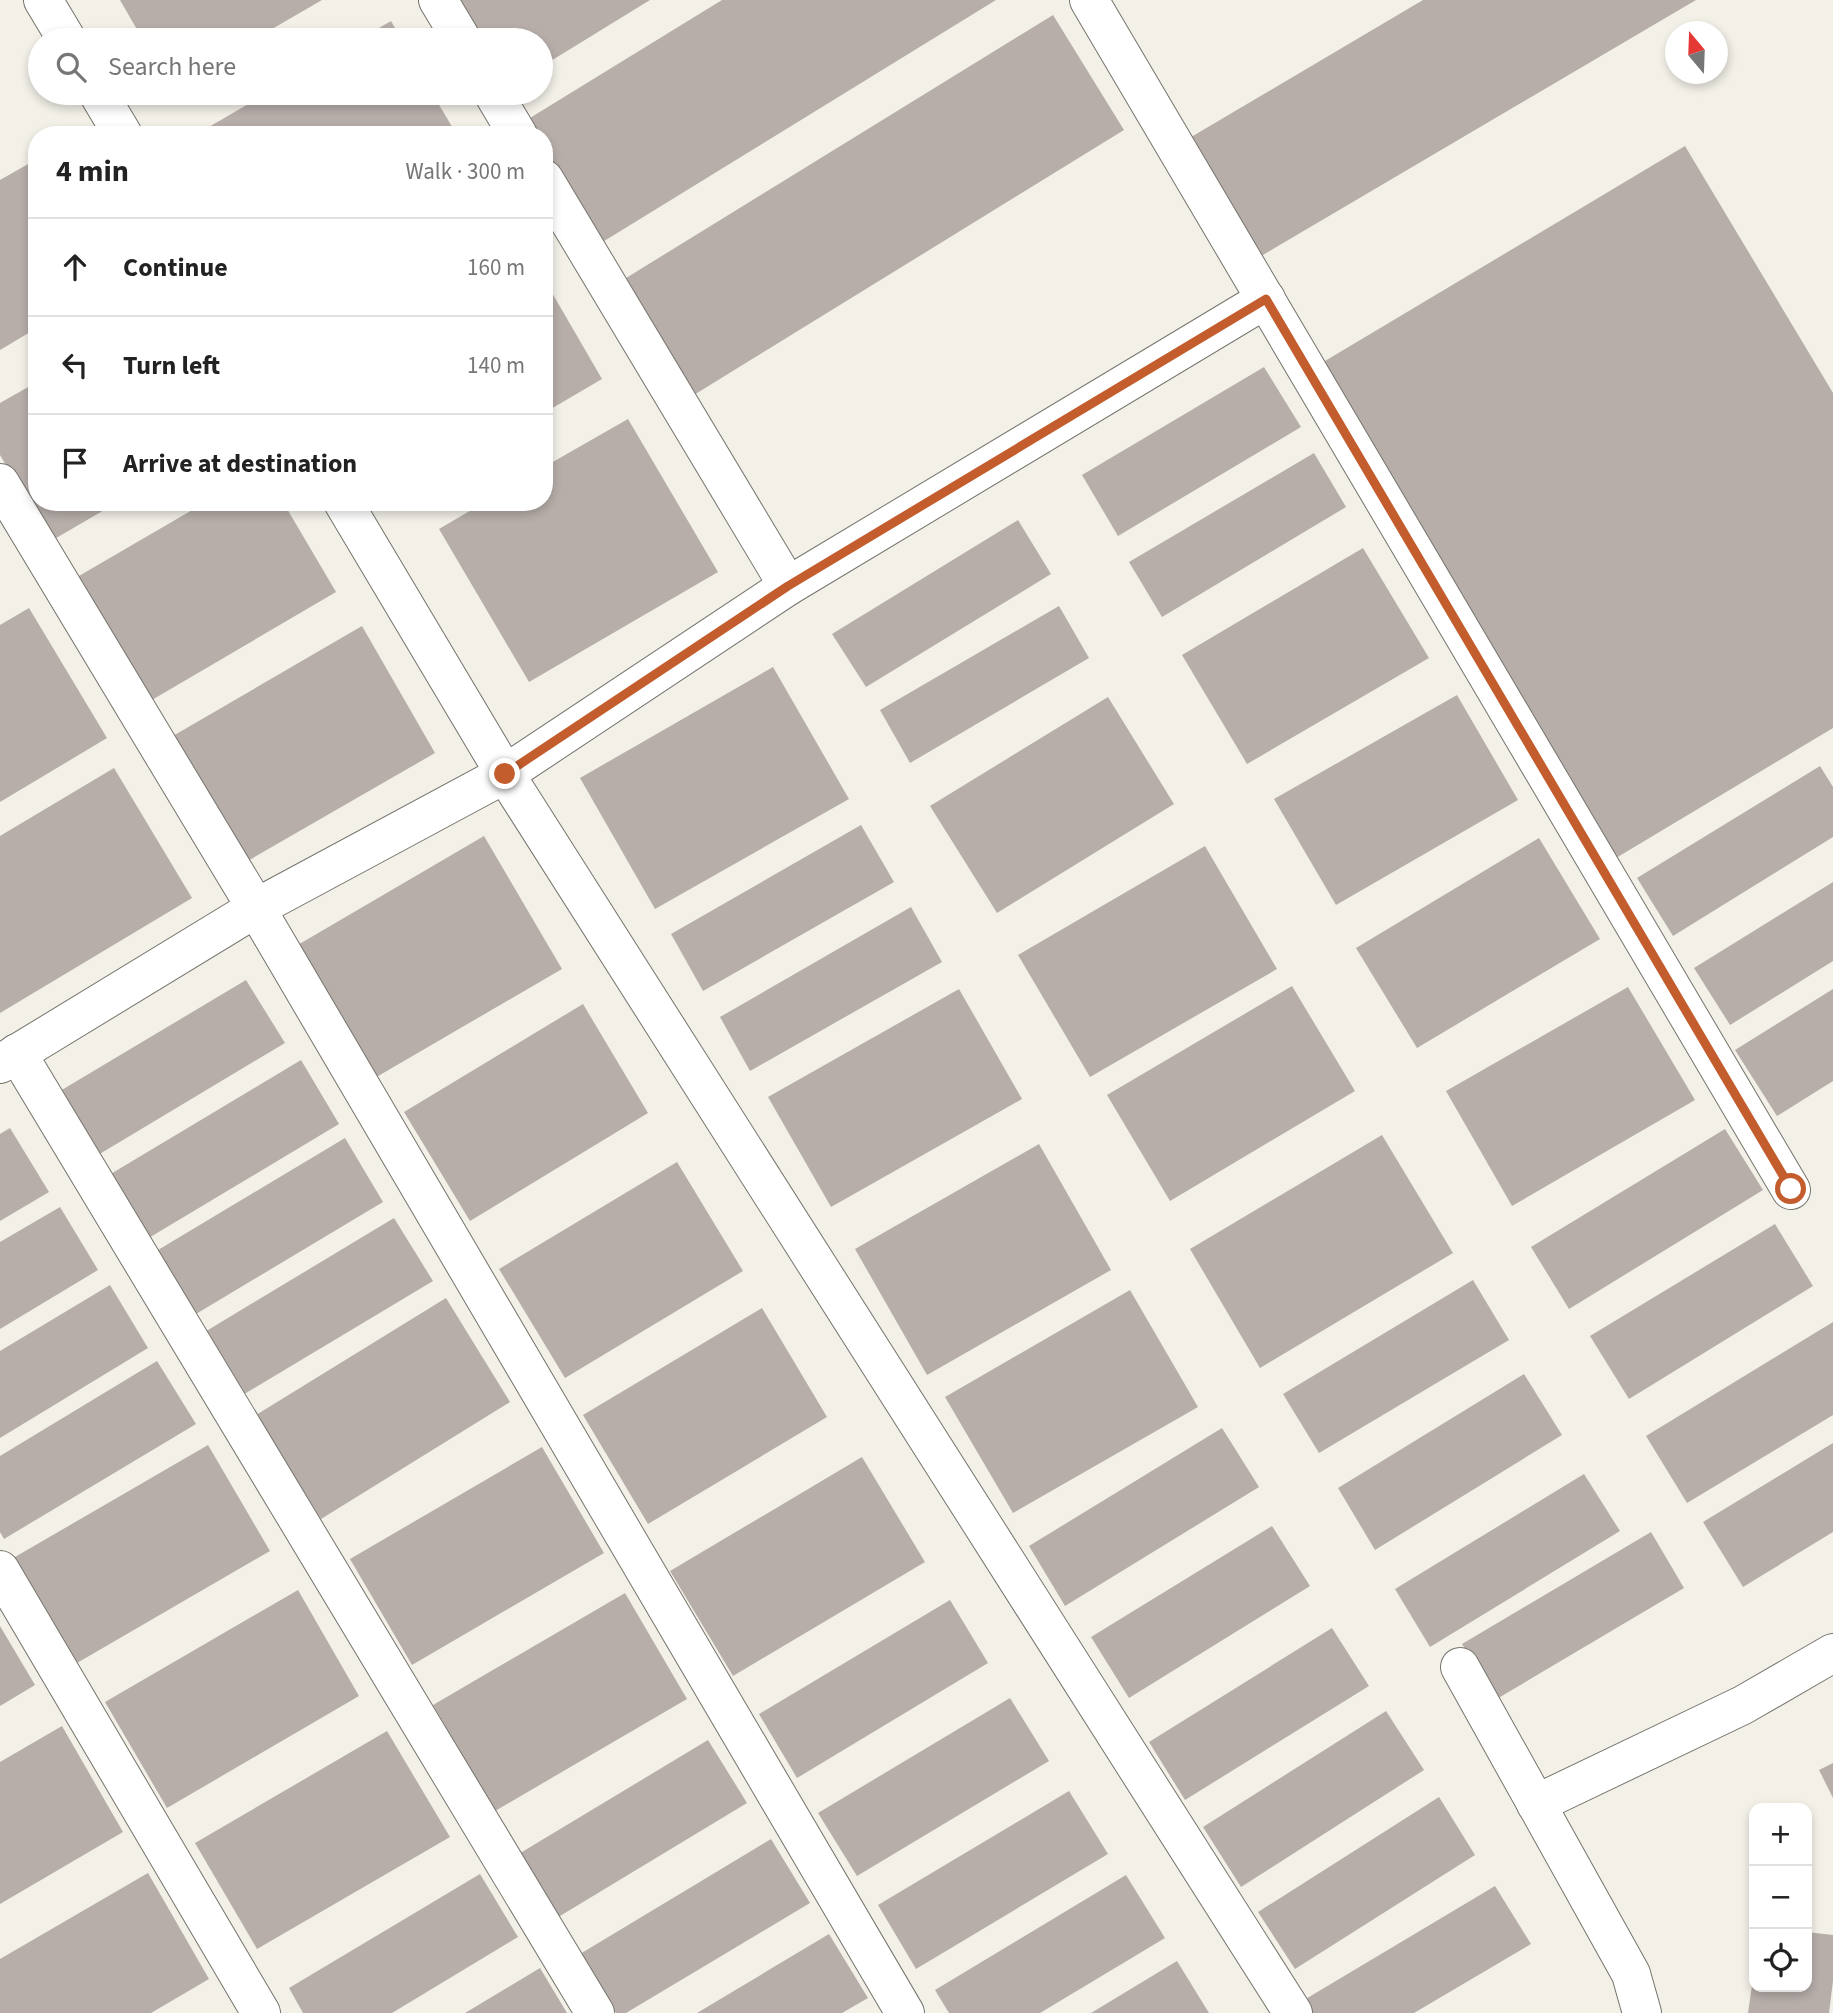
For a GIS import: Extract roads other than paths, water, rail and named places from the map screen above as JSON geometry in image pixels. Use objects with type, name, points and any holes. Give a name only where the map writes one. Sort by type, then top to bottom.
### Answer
[{"type":"lane","points":[[43,0],[60,28]]},
{"type":"lane","points":[[438,0],[455,28]]},
{"type":"lane","points":[[1089,0],[1791,1189]]},
{"type":"lane","points":[[105,105],[118,126]]},
{"type":"lane","points":[[500,105],[513,126]]},
{"type":"lane","points":[[553,194],[788,586]]},
{"type":"lane","points":[[595,2013],[8,1058],[256,908],[505,774],[788,586],[1266,299]]},
{"type":"lane","points":[[0,483],[256,908],[905,2013]]},
{"type":"lane","points":[[348,511],[505,774],[1293,2013]]},
{"type":"lane","points":[[0,1570],[261,2013]]},
{"type":"lane","points":[[1536,1804],[1742,1705],[1833,1653]]},
{"type":"lane","points":[[1460,1667],[1631,1974],[1642,2013]]}]
